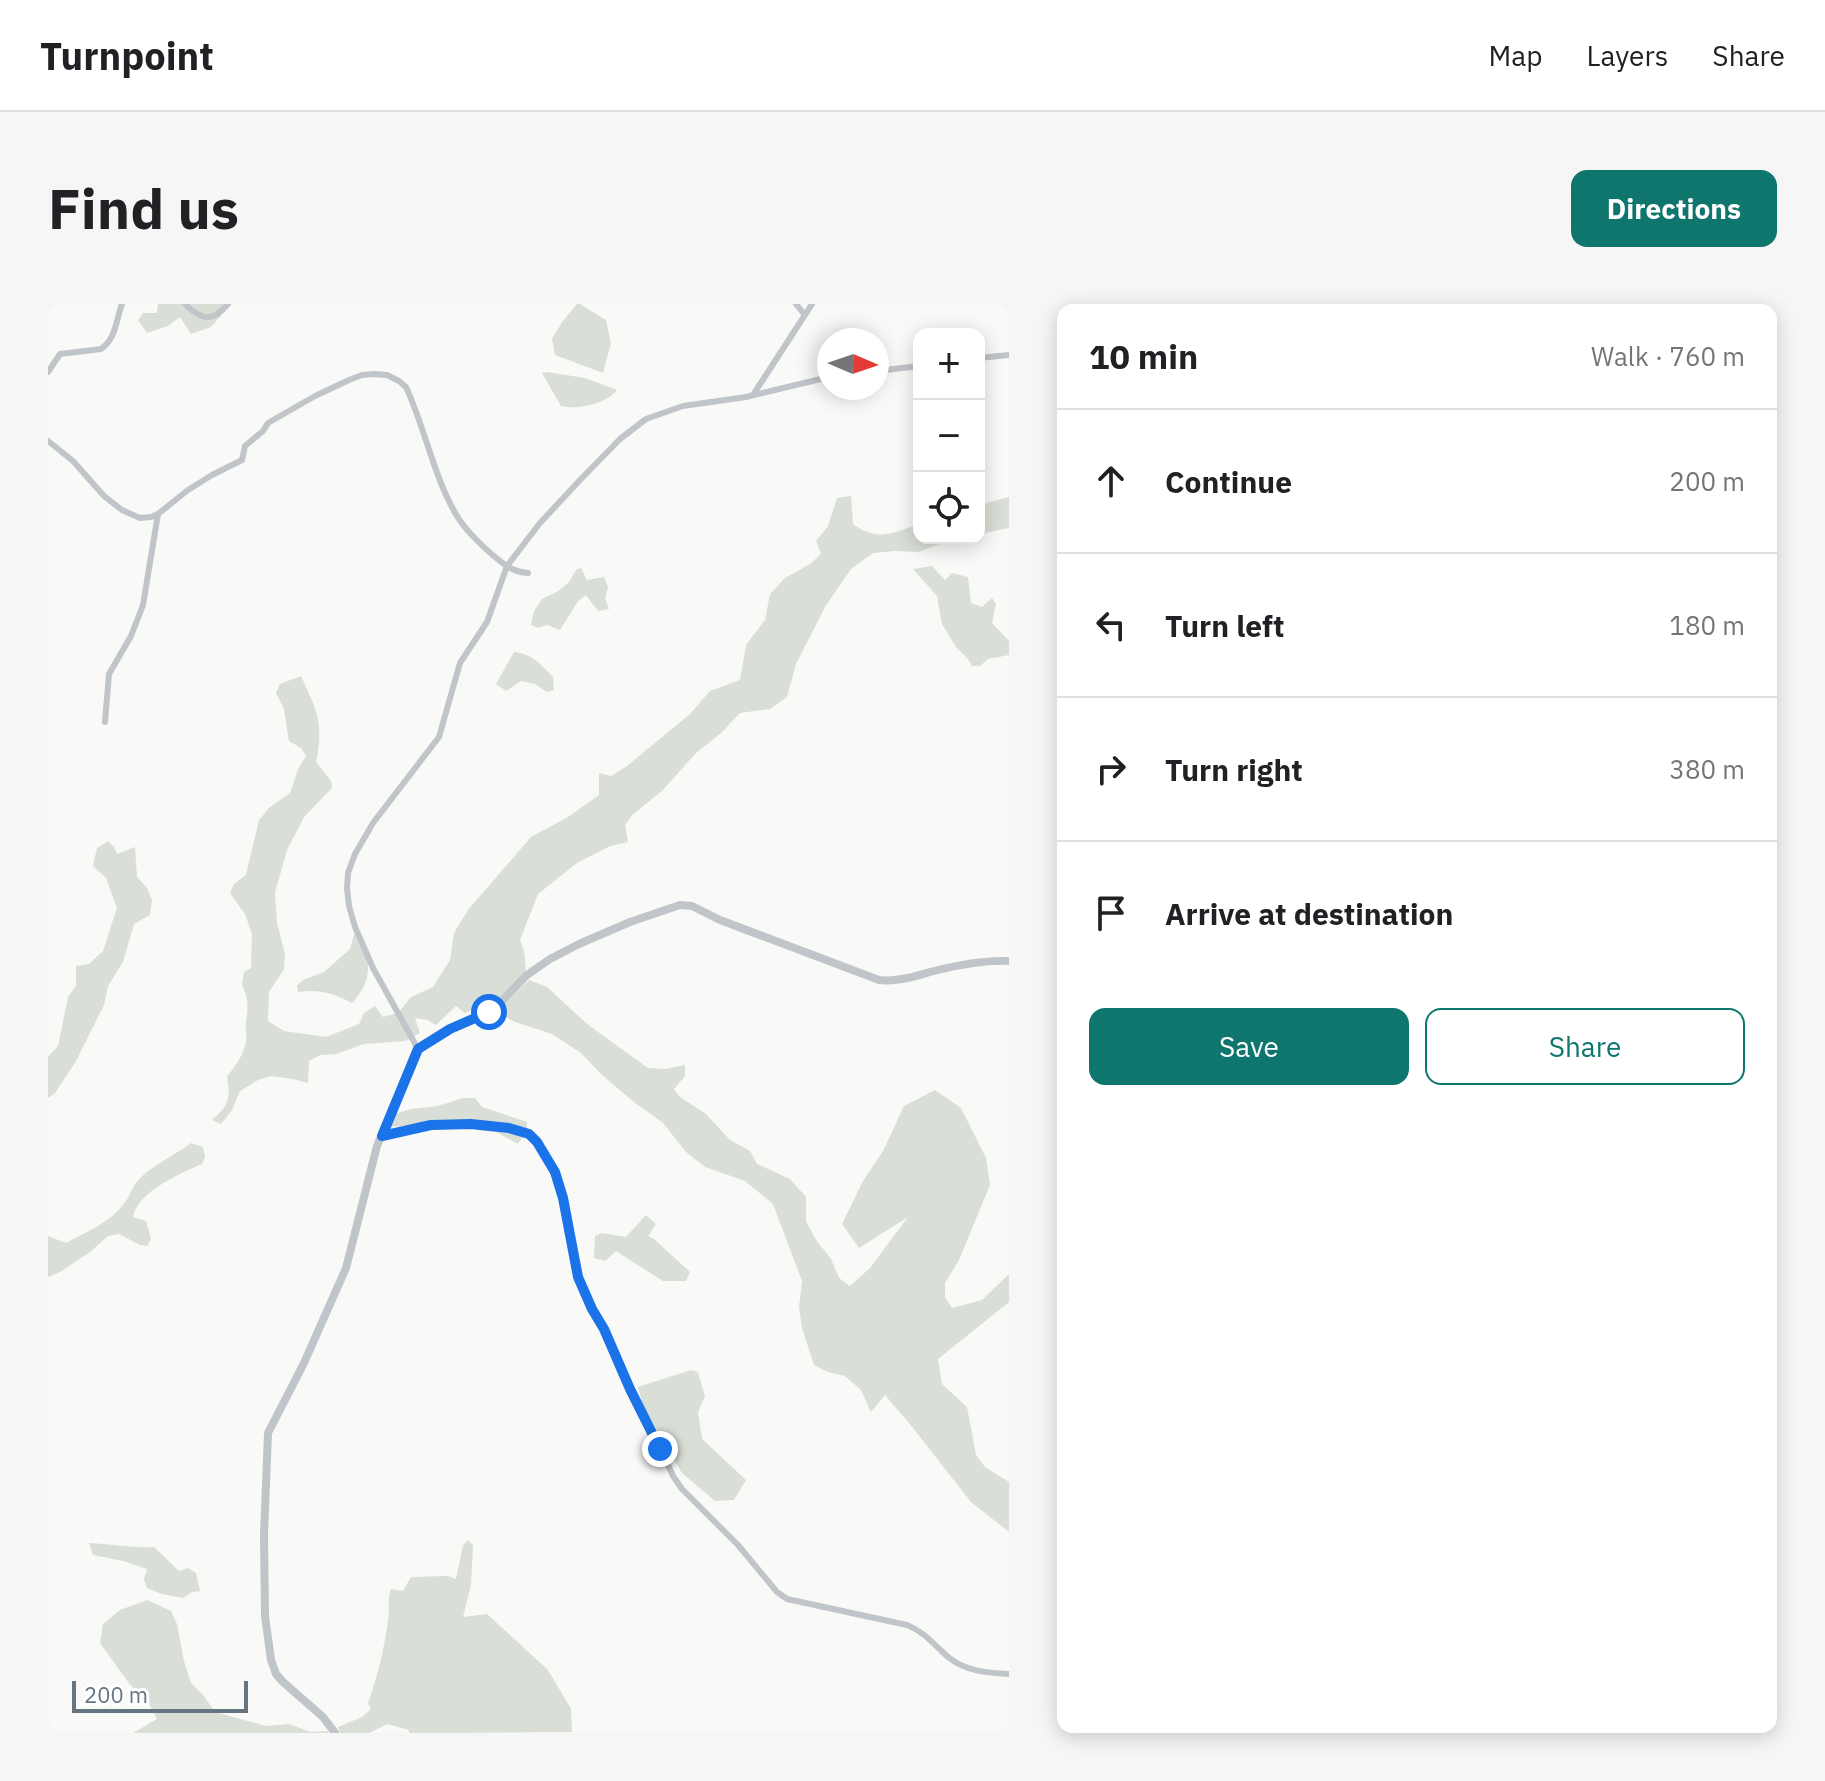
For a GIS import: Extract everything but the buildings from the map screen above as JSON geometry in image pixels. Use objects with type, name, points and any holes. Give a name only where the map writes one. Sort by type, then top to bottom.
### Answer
[{"type":"street","points":[[48,372],[60,354],[106,346],[113,335],[122,304]]},
{"type":"street","points":[[185,304],[196,315],[208,318],[221,312],[228,304]]},
{"type":"street","points":[[796,304],[804,314]]},
{"type":"street","points":[[752,396],[812,304]]},
{"type":"street","points":[[985,357],[1009,355]]},
{"type":"street","points":[[889,370],[913,367]]},
{"type":"street","points":[[48,441],[66,454],[104,496],[122,510],[140,518],[151,517],[188,490],[242,460],[245,446],[268,423],[349,380],[362,375],[387,375],[406,387],[457,516],[486,549],[507,566],[528,573]]},
{"type":"street","points":[[418,1049],[373,968],[355,927],[349,906],[348,873],[373,823],[439,737],[460,663],[487,622],[507,566],[550,512],[590,469],[646,419],[683,406],[752,396],[817,380]]},
{"type":"street","points":[[105,722],[109,674],[131,636],[143,605],[158,514]]},
{"type":"street","points":[[335,1733],[323,1717],[283,1682],[271,1660],[265,1616],[267,1443],[270,1426],[304,1363],[346,1268],[364,1191],[382,1136],[418,1049],[450,1029],[489,1012],[527,975],[550,959],[630,922],[680,905],[692,906],[720,920],[879,980],[907,979],[960,966],[1009,961]]},
{"type":"street","points":[[382,1136],[431,1125],[453,1124],[509,1128],[529,1134],[544,1151],[555,1172],[578,1277],[630,1389],[682,1489],[738,1545],[777,1592],[787,1599],[907,1625],[922,1632],[962,1666],[1009,1674]]},
{"type":"shaded area","points":[[158,304],[231,304],[211,327],[191,334],[180,317],[168,326],[147,333],[138,320],[143,313],[157,313]]},
{"type":"shaded area","points":[[577,304],[606,320],[611,343],[603,373],[555,355],[552,339]]},
{"type":"shaded area","points":[[542,373],[585,378],[617,390],[591,405],[561,406]]},
{"type":"shaded area","points":[[851,496],[853,524],[862,530],[885,534],[913,526],[913,544],[939,544],[918,552],[873,553],[851,569],[825,607],[796,664],[787,697],[770,709],[740,713],[696,753],[662,791],[632,815],[625,825],[628,842],[610,846],[577,863],[538,894],[520,940],[526,972],[502,996],[465,1013],[456,1006],[436,1025],[415,1018],[420,1033],[405,1041],[364,1044],[336,1054],[320,1055],[309,1061],[308,1083],[271,1076],[258,1080],[240,1091],[232,1110],[221,1124],[212,1120],[227,1101],[227,1077],[241,1056],[246,1040],[247,1003],[242,985],[244,972],[251,968],[252,934],[245,914],[230,893],[234,884],[246,875],[259,820],[269,808],[290,793],[306,756],[301,748],[289,741],[284,709],[276,693],[280,684],[301,676],[318,718],[316,762],[331,781],[332,788],[304,817],[287,850],[275,893],[277,923],[285,954],[284,969],[269,992],[268,1021],[284,1031],[326,1037],[359,1024],[364,1013],[375,1006],[383,1017],[398,1013],[411,997],[433,987],[450,960],[454,933],[468,910],[531,837],[568,817],[599,795],[599,773],[611,776],[627,766],[690,714],[710,691],[740,680],[746,645],[765,620],[770,594],[785,578],[821,554],[816,541],[828,526],[837,498]]},
{"type":"shaded area","points":[[1009,497],[1009,528],[985,533],[985,503]]},
{"type":"shaded area","points":[[932,566],[945,580],[952,573],[968,577],[971,603],[982,607],[992,598],[996,604],[992,623],[1009,641],[1009,655],[972,666],[942,624],[937,596],[913,569]]},
{"type":"shaded area","points":[[581,568],[587,580],[604,577],[608,587],[605,598],[609,609],[598,611],[586,595],[578,601],[560,630],[547,625],[538,628],[531,625],[534,611],[542,599],[557,592]]},
{"type":"shaded area","points":[[514,652],[531,657],[544,668],[553,677],[554,690],[547,692],[535,684],[521,681],[506,691],[496,684]]},
{"type":"shaded area","points":[[108,841],[117,854],[135,847],[137,877],[152,900],[150,915],[134,924],[123,962],[108,986],[104,1005],[76,1061],[55,1093],[48,1098],[48,1057],[58,1046],[68,997],[76,986],[76,966],[89,964],[103,951],[117,908],[106,878],[93,866],[97,848]]},
{"type":"shaded area","points":[[354,935],[360,935],[368,970],[364,987],[352,1003],[326,993],[298,992],[297,985],[324,972],[350,949]]},
{"type":"shaded area","points":[[529,980],[547,987],[587,1024],[648,1068],[685,1065],[685,1076],[674,1089],[680,1097],[706,1114],[730,1140],[750,1151],[757,1164],[790,1179],[806,1197],[806,1221],[816,1240],[831,1259],[839,1278],[850,1286],[870,1268],[908,1217],[859,1248],[842,1224],[904,1106],[935,1090],[961,1108],[986,1158],[990,1185],[959,1260],[945,1283],[945,1297],[952,1308],[982,1300],[1009,1274],[1009,1302],[938,1359],[942,1384],[967,1407],[976,1455],[985,1467],[1009,1482],[1009,1532],[971,1502],[885,1395],[871,1412],[861,1390],[845,1376],[814,1365],[799,1307],[802,1281],[773,1204],[745,1181],[705,1167],[686,1152],[663,1123],[602,1075],[581,1053],[552,1034],[500,1014],[505,1003]]},
{"type":"shaded area","points":[[475,1098],[482,1107],[527,1122],[527,1131],[518,1144],[496,1132],[476,1130],[474,1119],[391,1127],[391,1118],[401,1112]]},
{"type":"shaded area","points":[[191,1143],[203,1147],[205,1157],[202,1164],[161,1184],[136,1208],[133,1217],[146,1221],[151,1239],[147,1246],[119,1234],[108,1236],[90,1252],[48,1277],[48,1236],[66,1243],[104,1222],[123,1205],[140,1178]]},
{"type":"shaded area","points":[[646,1215],[656,1224],[648,1236],[690,1272],[686,1281],[663,1281],[616,1251],[605,1261],[594,1258],[595,1236],[602,1233],[626,1237]]},
{"type":"shaded area","points":[[691,1370],[698,1372],[705,1396],[698,1412],[702,1439],[746,1480],[734,1500],[715,1501],[682,1473],[643,1406],[638,1387]]},
{"type":"shaded area","points":[[468,1540],[473,1545],[471,1585],[463,1617],[487,1614],[548,1670],[571,1709],[572,1732],[409,1733],[409,1730],[387,1724],[369,1733],[340,1733],[338,1727],[362,1717],[371,1709],[368,1703],[383,1652],[391,1589],[403,1591],[411,1577],[448,1576],[456,1579],[463,1545]]},
{"type":"shaded area","points":[[89,1543],[154,1547],[179,1571],[188,1568],[196,1573],[200,1591],[183,1598],[147,1588],[144,1579],[147,1569],[93,1555]]},
{"type":"shaded area","points":[[147,1600],[171,1611],[191,1683],[215,1712],[266,1726],[289,1724],[311,1732],[328,1733],[133,1733],[157,1719],[100,1643],[103,1624],[120,1610]]},
{"type":"route","points":[[489,1012],[463,1022],[418,1049],[382,1136],[431,1125],[471,1124],[509,1128],[529,1134],[537,1142],[555,1172],[563,1198],[578,1277],[660,1449]]}]
